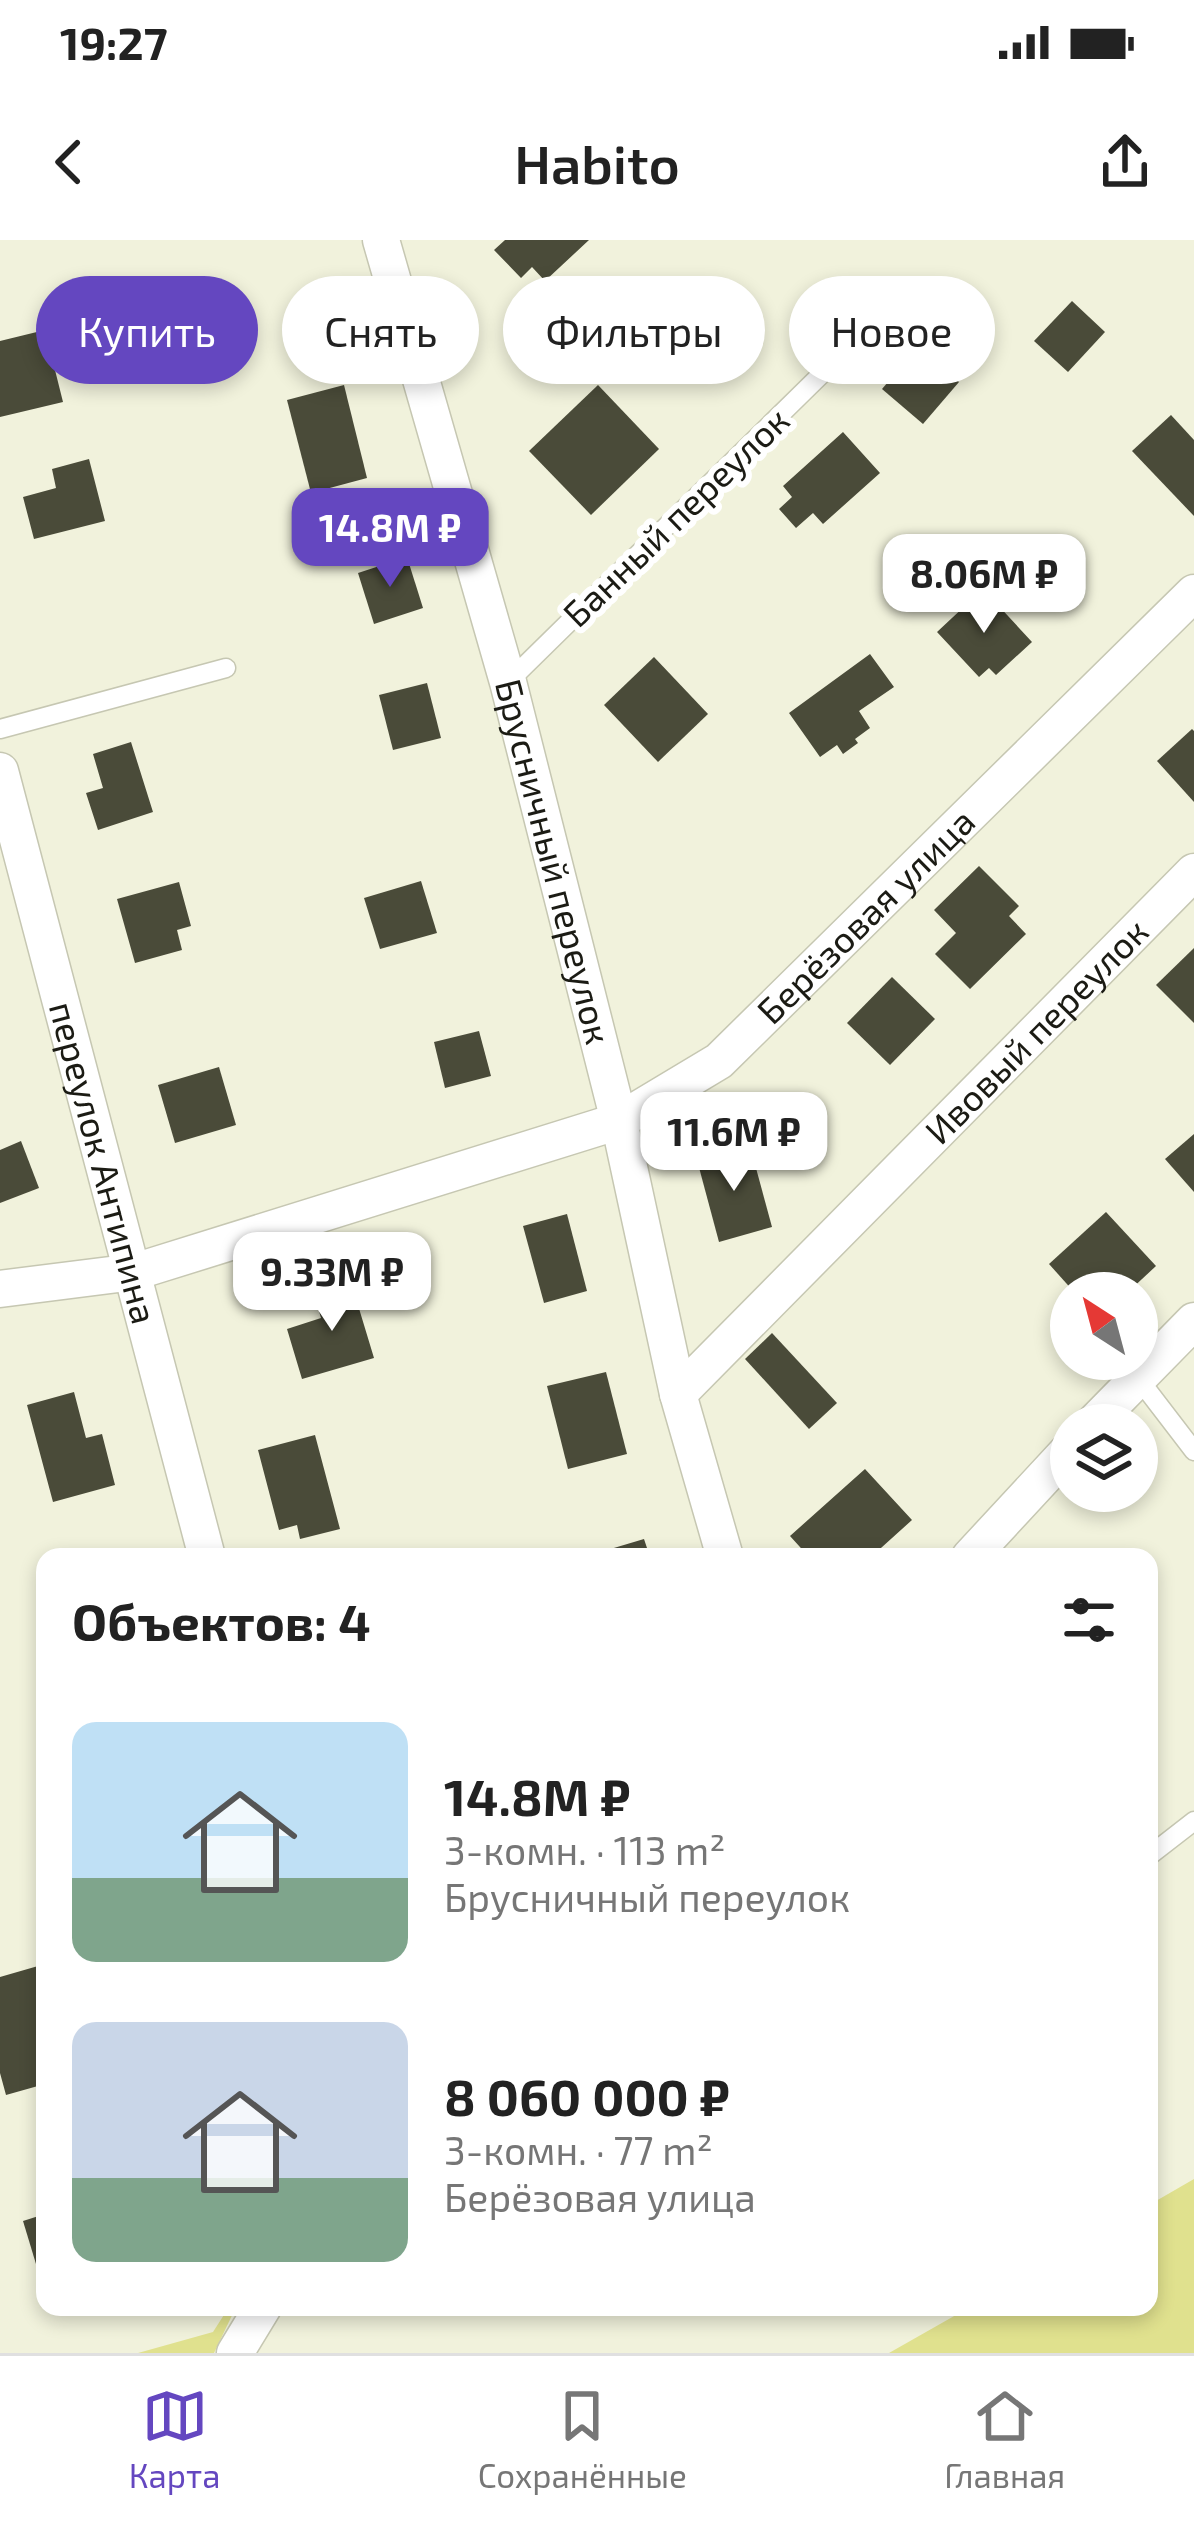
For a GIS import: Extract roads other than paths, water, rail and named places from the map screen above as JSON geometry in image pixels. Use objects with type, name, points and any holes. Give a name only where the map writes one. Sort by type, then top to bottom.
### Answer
[{"type":"street","name":"Брусничный переулок","points":[[380,240],[508,682],[619,1121],[678,1394],[722,1548]]},
{"type":"street","name":"Берёзовая улица","points":[[0,1289],[134,1272],[619,1121],[719,1061],[1194,593]]},
{"type":"street","name":"переулок Антипина","points":[[0,771],[205,1548]]},
{"type":"street","name":"Ивовый переулок","points":[[678,1394],[1194,872]]},
{"type":"street","points":[[1158,1358],[1194,1321]]},
{"type":"street","points":[[1113,1404],[1136,1380]]},
{"type":"street","points":[[978,1548],[1050,1471]]},
{"type":"street","points":[[235,2353],[258,2316]]},
{"type":"lane","name":"Банный переулок","points":[[508,682],[811,384]]},
{"type":"lane","points":[[0,729],[226,668]]},
{"type":"lane","points":[[1140,1380],[1194,1451]]},
{"type":"lane","points":[[1158,1849],[1194,1821]]}]
